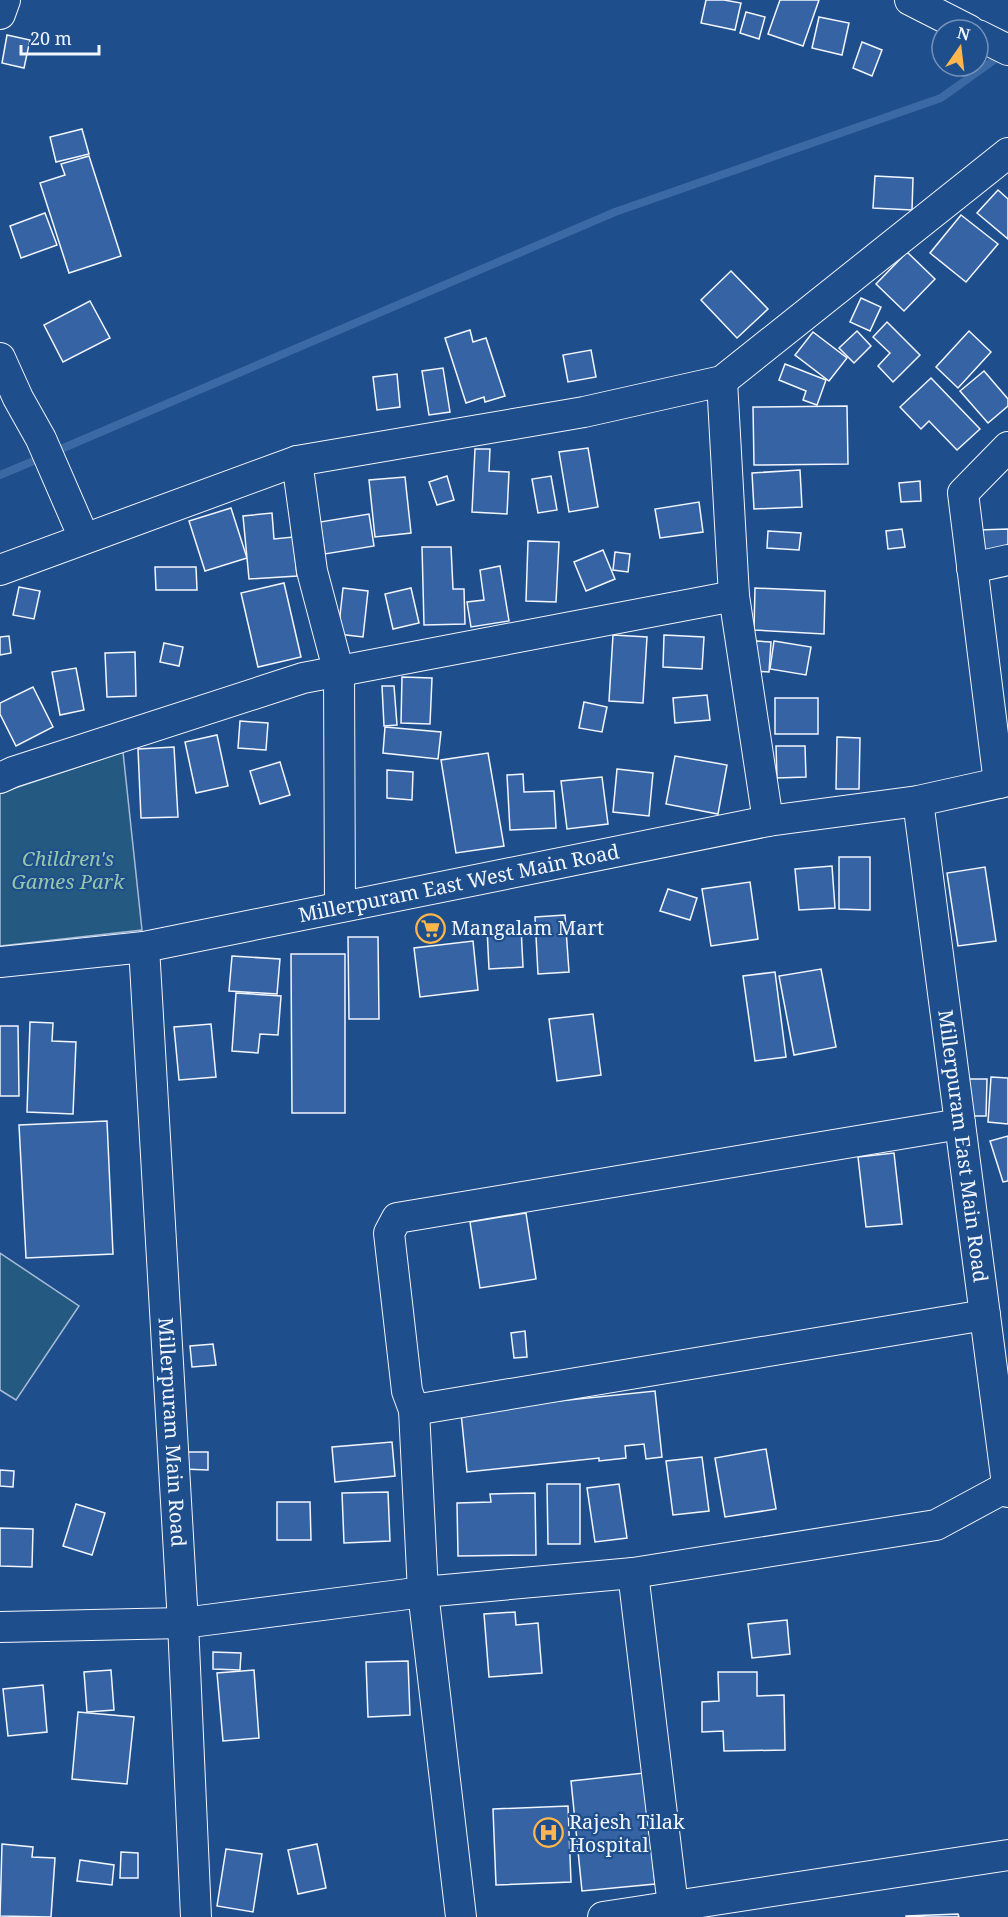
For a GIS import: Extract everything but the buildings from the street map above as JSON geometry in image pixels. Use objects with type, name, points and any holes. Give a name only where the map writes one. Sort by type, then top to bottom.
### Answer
[{"type":"street","points":[[0,14],[5,0]]},
{"type":"street","points":[[910,0],[945,18]]},
{"type":"street","points":[[990,41],[1007,50]]},
{"type":"street","points":[[0,570],[297,461],[584,412],[722,381],[1008,153]]},
{"type":"street","points":[[0,358],[18,398],[41,439],[84,538]]},
{"type":"street","points":[[722,381],[734,596],[768,821]]},
{"type":"street","points":[[1004,782],[963,493],[1008,447]]},
{"type":"street","points":[[297,461],[312,571],[339,673],[340,907]]},
{"type":"street","points":[[972,568],[1008,560]]},
{"type":"street","points":[[0,778],[303,678],[339,673],[734,596]]},
{"type":"street","name":"Millerpuram East West Main Road","points":[[0,962],[144,946],[768,821],[918,801],[1004,782]]},
{"type":"street","name":"Millerpuram East Main Road","points":[[918,801],[1008,1491]]},
{"type":"street","name":"Millerpuram Main Road","points":[[144,946],[183,1623],[196,1917]]},
{"type":"street","points":[[461,1917],[423,1592],[414,1410],[407,1391],[389,1233],[397,1218],[960,1124]]},
{"type":"street","points":[[414,1410],[985,1315]]},
{"type":"street","points":[[0,1627],[183,1623],[423,1592],[633,1573],[936,1526],[999,1491],[1008,1491]]},
{"type":"street","points":[[633,1573],[673,1906]]},
{"type":"street","points":[[603,1917],[1008,1855]]},
{"type":"green space","name":"Children's Games Park","points":[[123,752],[142,930],[0,946],[0,793]]},
{"type":"green space","points":[[0,1253],[79,1306],[16,1400],[0,1390]]},
{"type":"waterway","points":[[54,452],[615,212],[941,98],[1001,55]]},
{"type":"waterway","points":[[0,475],[43,457]]},
{"type":"place","name":"Mangalam Mart","points":[[430,928]]},
{"type":"place","name":"Rajesh Tilak Hospital","points":[[548,1833]]}]
